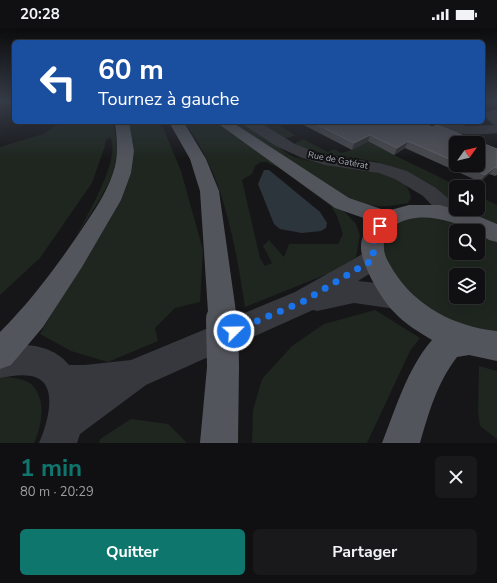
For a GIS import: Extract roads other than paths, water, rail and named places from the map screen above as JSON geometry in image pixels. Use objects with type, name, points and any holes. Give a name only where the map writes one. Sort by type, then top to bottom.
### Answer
[{"type":"main road","points":[[0,354],[33,318],[74,260],[111,200],[122,173],[126,150],[122,124]]},
{"type":"main road","points":[[166,124],[182,151],[192,172],[200,196],[211,216]]},
{"type":"main road","points":[[177,124],[190,144],[208,184],[212,199],[211,216],[220,276],[222,312],[223,367],[219,443]]},
{"type":"main road","points":[[226,124],[342,203],[388,219]]},
{"type":"main road","points":[[449,214],[416,211],[401,214],[388,219],[380,226],[374,235],[372,246],[374,259],[396,297],[416,314],[440,329],[482,343]]},
{"type":"main road","points":[[456,216],[474,222],[496,233]]},
{"type":"main road","points":[[402,443],[419,390],[436,358],[449,343],[482,343]]},
{"type":"street","name":"Rue de Gatérat","points":[[253,124],[282,144],[304,154],[335,162],[382,168],[410,180],[435,196],[449,211]]},
{"type":"street","points":[[443,124],[462,131],[477,131],[485,124]]},
{"type":"street","points":[[410,180],[417,192],[416,211]]},
{"type":"street","points":[[61,381],[85,381],[135,374],[304,301],[374,259]]},
{"type":"street","points":[[304,301],[354,292],[396,297]]},
{"type":"street","points":[[0,362],[15,358],[34,360],[51,367],[61,381],[66,400],[62,433]]},
{"type":"street","points":[[62,433],[135,374]]}]
